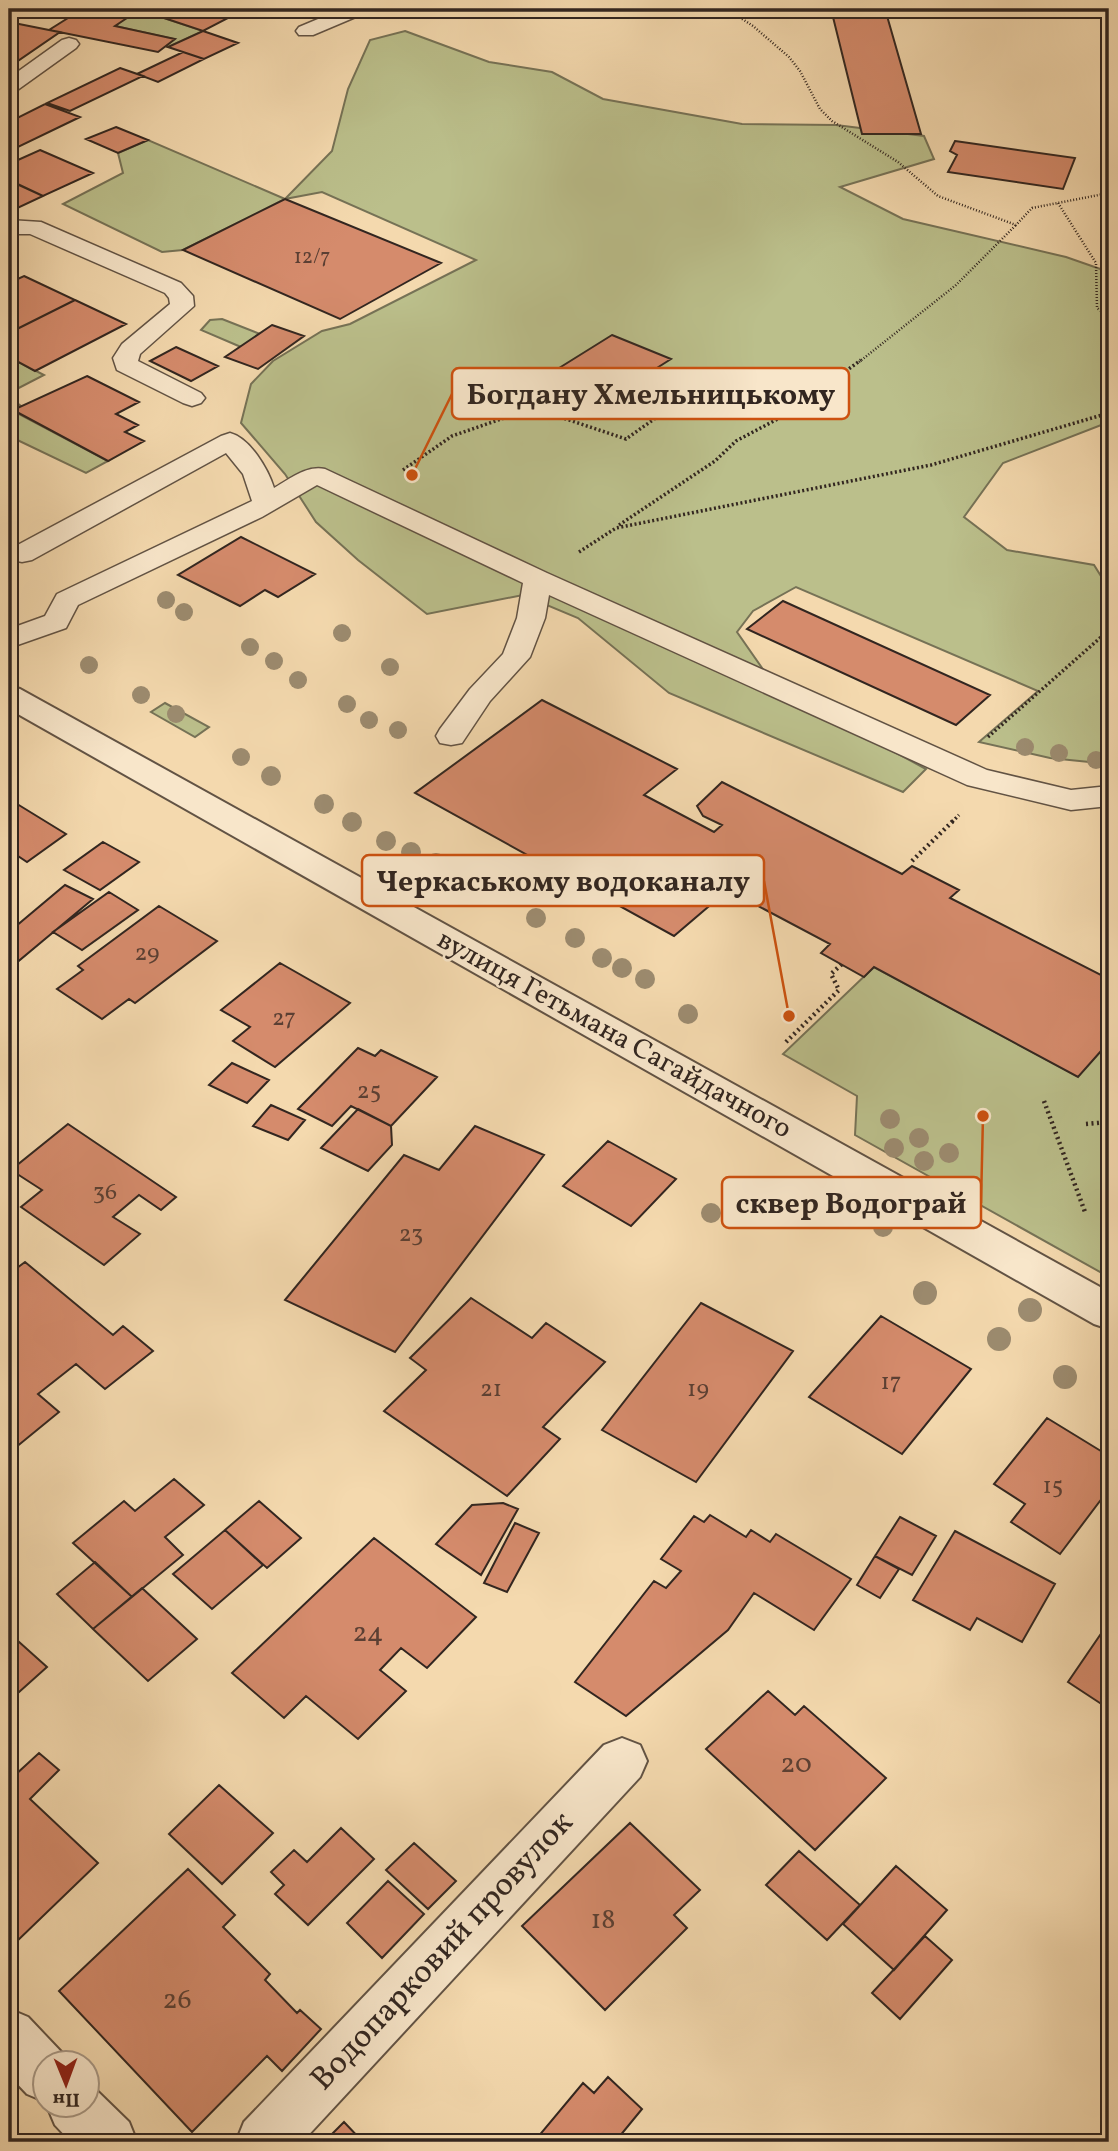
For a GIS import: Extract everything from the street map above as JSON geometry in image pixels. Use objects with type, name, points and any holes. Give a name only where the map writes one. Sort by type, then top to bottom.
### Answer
[{"type":"street","name":"вулиця Гетьмана Сагайдачного","points":[[9,696],[1109,1312]]},
{"type":"street","name":"Водопарковий провулок","points":[[264,2142],[622,1761]]},
{"type":"street","points":[[9,2036],[32,2060]]},
{"type":"street","points":[[88,2120],[109,2142]]},
{"type":"lane","points":[[306,31],[358,9]]},
{"type":"lane","points":[[9,87],[69,44]]},
{"type":"lane","points":[[9,226],[33,227],[173,288],[181,296],[182,306],[131,349],[125,358],[126,365],[192,398]]},
{"type":"lane","points":[[22,555],[230,440],[256,473],[266,503]]},
{"type":"lane","points":[[9,639],[56,622],[67,600],[266,503],[316,475],[537,579],[978,778],[1071,800],[1109,796]]},
{"type":"lane","points":[[451,736],[480,695],[516,657],[531,618],[537,579]]},
{"type":"path","points":[[727,9],[753,26],[789,57],[800,71],[820,109],[832,121],[898,162],[934,194],[978,213],[1016,225]]},
{"type":"path","points":[[537,579],[715,461],[736,441],[787,414],[829,386],[935,303],[981,262],[1032,208],[1109,193]]},
{"type":"path","points":[[1058,203],[1096,262],[1097,308],[1108,316]]},
{"type":"path","points":[[365,497],[452,436],[507,417],[560,417],[626,439],[705,383],[787,414]]},
{"type":"path","points":[[616,528],[932,465],[1109,413]]},
{"type":"path","points":[[786,1042],[839,990],[831,974],[842,964]]},
{"type":"path","points":[[1044,1101],[1085,1212]]},
{"type":"path","points":[[1086,1124],[1109,1122]]},
{"type":"green space","points":[[99,9],[137,9],[203,31],[168,47],[166,46],[174,39],[115,26],[129,15]]},
{"type":"green space","points":[[405,31],[489,62],[552,72],[603,99],[742,124],[836,125],[924,136],[934,159],[840,187],[903,219],[1066,257],[1109,272],[1109,422],[1003,463],[964,517],[1007,550],[1094,565],[1109,589],[1109,764],[1050,758],[979,742],[1038,691],[796,587],[753,611],[737,632],[776,688],[926,769],[903,792],[669,693],[578,618],[523,595],[427,614],[358,560],[316,522],[285,474],[241,423],[251,384],[273,361],[322,331],[350,324],[476,260],[322,192],[285,199],[332,151],[348,89],[370,40]]},
{"type":"green space","points":[[148,140],[285,199],[183,250],[162,252],[63,204],[123,173],[118,153]]},
{"type":"green space","points":[[222,319],[260,334],[241,347],[201,330],[210,320]]},
{"type":"green space","points":[[9,357],[44,375],[9,393]]},
{"type":"green space","points":[[9,397],[21,406],[13,411],[108,461],[86,473],[9,436]]},
{"type":"green space","points":[[165,703],[209,727],[195,737],[151,712]]},
{"type":"green space","points":[[874,967],[1077,1076],[1109,1042],[1109,1277],[855,1135],[857,1096],[783,1054]]},
{"type":"building","points":[[75,9],[99,9],[130,16],[115,26],[175,39],[158,52],[49,30],[68,18],[63,16]]},
{"type":"building","points":[[137,9],[199,9],[228,18],[203,31]]},
{"type":"building","points":[[831,9],[885,9],[921,134],[862,134]]},
{"type":"building","points":[[9,22],[49,30],[60,32],[9,67]]},
{"type":"building","points":[[203,31],[238,43],[204,59],[168,47]]},
{"type":"building","points":[[183,52],[204,59],[158,82],[137,74]]},
{"type":"building","points":[[120,68],[143,76],[70,111],[47,103]]},
{"type":"building","points":[[45,104],[80,117],[18,147],[9,144],[9,122]]},
{"type":"building","points":[[116,127],[148,140],[118,153],[86,139]]},
{"type":"building","points":[[955,141],[1075,158],[1063,189],[948,172],[957,155],[950,151]]},
{"type":"building","points":[[40,150],[93,173],[43,196],[9,180],[9,164]]},
{"type":"building","points":[[19,185],[43,196],[9,212],[9,190]]},
{"type":"building","points":[[285,199],[441,263],[340,319],[183,250]]},
{"type":"building","points":[[24,276],[75,300],[9,333],[9,283]]},
{"type":"building","points":[[75,300],[126,324],[35,371],[9,357],[9,333]]},
{"type":"building","points":[[272,325],[304,336],[258,369],[225,357]]},
{"type":"building","points":[[612,335],[671,359],[586,413],[527,388]]},
{"type":"building","points":[[176,347],[218,366],[191,381],[150,361]]},
{"type":"building","points":[[87,376],[139,402],[116,414],[138,425],[125,432],[144,441],[108,461],[13,410]]},
{"type":"building","points":[[241,537],[315,574],[278,597],[265,590],[240,606],[178,575]]},
{"type":"building","points":[[783,601],[990,695],[956,725],[747,629]]},
{"type":"building","points":[[542,700],[677,769],[644,795],[714,832],[722,825],[703,816],[697,806],[722,782],[902,874],[912,866],[959,890],[950,898],[1109,979],[1109,1042],[1078,1077],[874,967],[864,977],[821,953],[830,944],[728,890],[674,936],[415,793]]},
{"type":"building","points":[[9,799],[66,834],[27,862],[9,850]]},
{"type":"building","points":[[103,842],[139,862],[100,890],[64,870]]},
{"type":"building","points":[[65,885],[93,899],[9,969],[9,932]]},
{"type":"building","points":[[109,892],[138,910],[82,950],[53,932]]},
{"type":"building","points":[[159,906],[217,941],[135,1003],[129,999],[102,1019],[57,989],[83,970],[78,966]]},
{"type":"building","points":[[280,963],[350,1003],[275,1067],[233,1041],[250,1027],[221,1010]]},
{"type":"building","points":[[358,1048],[375,1056],[381,1050],[437,1077],[391,1126],[351,1106],[332,1126],[298,1109]]},
{"type":"building","points":[[232,1063],[269,1080],[247,1103],[209,1085]]},
{"type":"building","points":[[271,1105],[305,1120],[288,1140],[253,1126]]},
{"type":"building","points":[[358,1109],[391,1126],[392,1145],[368,1171],[321,1148]]},
{"type":"building","points":[[68,1124],[176,1197],[161,1210],[139,1195],[113,1217],[140,1234],[104,1265],[21,1207],[42,1190],[11,1170]]},
{"type":"building","points":[[475,1126],[544,1155],[395,1352],[285,1300],[404,1155],[439,1170]]},
{"type":"building","points":[[608,1141],[676,1179],[631,1226],[563,1186]]},
{"type":"building","points":[[25,1262],[113,1335],[123,1326],[153,1351],[105,1389],[76,1364],[38,1394],[59,1412],[15,1448],[9,1443],[9,1274]]},
{"type":"building","points":[[471,1298],[532,1338],[546,1323],[605,1362],[543,1427],[560,1439],[507,1496],[384,1411],[426,1370],[410,1358]]},
{"type":"building","points":[[701,1303],[793,1351],[696,1482],[602,1430]]},
{"type":"building","points":[[881,1316],[971,1369],[902,1454],[809,1397]]},
{"type":"building","points":[[1047,1418],[1109,1456],[1109,1489],[1060,1554],[1011,1522],[1025,1504],[994,1484]]},
{"type":"building","points":[[174,1479],[204,1505],[165,1537],[183,1555],[132,1597],[73,1543],[124,1501],[135,1511]]},
{"type":"building","points":[[259,1501],[301,1538],[267,1568],[225,1530]]},
{"type":"building","points":[[503,1503],[518,1509],[481,1575],[436,1544],[472,1505]]},
{"type":"building","points":[[710,1515],[746,1537],[751,1530],[770,1542],[776,1534],[851,1579],[814,1630],[754,1593],[728,1630],[626,1716],[575,1682],[654,1581],[666,1588],[681,1571],[661,1559],[694,1516],[704,1522]]},
{"type":"building","points":[[900,1517],[936,1536],[912,1575],[875,1556]]},
{"type":"building","points":[[515,1523],[539,1533],[507,1592],[484,1583]]},
{"type":"building","points":[[225,1530],[263,1565],[212,1609],[173,1574]]},
{"type":"building","points":[[955,1531],[1055,1584],[1022,1642],[977,1618],[970,1630],[913,1600]]},
{"type":"building","points":[[374,1538],[476,1617],[427,1668],[401,1648],[380,1670],[406,1691],[358,1739],[306,1696],[284,1718],[232,1673]]},
{"type":"building","points":[[875,1556],[899,1569],[880,1598],[857,1585]]},
{"type":"building","points":[[95,1562],[132,1597],[93,1629],[57,1594]]},
{"type":"building","points":[[142,1588],[197,1639],[148,1681],[93,1629]]},
{"type":"building","points":[[1109,1622],[1109,1709],[1068,1682]]},
{"type":"building","points":[[18,1641],[47,1667],[9,1701],[9,1649]]},
{"type":"building","points":[[768,1691],[795,1715],[804,1706],[886,1778],[815,1850],[706,1749]]},
{"type":"building","points":[[39,1753],[59,1770],[30,1799],[98,1863],[12,1946],[9,1944],[9,1771],[14,1776]]},
{"type":"building","points":[[219,1785],[273,1833],[222,1884],[169,1834]]},
{"type":"building","points":[[630,1823],[700,1890],[674,1915],[687,1928],[605,2010],[522,1926]]},
{"type":"building","points":[[341,1828],[374,1859],[308,1925],[275,1894],[284,1885],[271,1872],[294,1850],[307,1862]]},
{"type":"building","points":[[414,1843],[456,1881],[428,1909],[386,1870]]},
{"type":"building","points":[[799,1851],[860,1905],[827,1940],[766,1885]]},
{"type":"building","points":[[896,1866],[947,1910],[894,1970],[843,1924]]},
{"type":"building","points":[[188,1869],[235,1915],[223,1927],[270,1974],[265,1980],[297,2013],[300,2010],[321,2029],[282,2071],[267,2056],[192,2132],[59,1991]]},
{"type":"building","points":[[388,1881],[424,1914],[382,1958],[347,1923]]},
{"type":"building","points":[[925,1936],[952,1960],[900,2019],[872,1993]]},
{"type":"building","points":[[608,2077],[642,2109],[615,2142],[542,2142],[537,2138],[583,2083],[594,2093]]},
{"type":"building","points":[[344,2122],[363,2142],[324,2142]]},
{"type":"place","name":"Богдану Хмельницькому","points":[[412,475]]},
{"type":"place","name":"Черкаському водоканалу","points":[[789,1016]]},
{"type":"place","name":"сквер Водограй","points":[[983,1116]]}]
